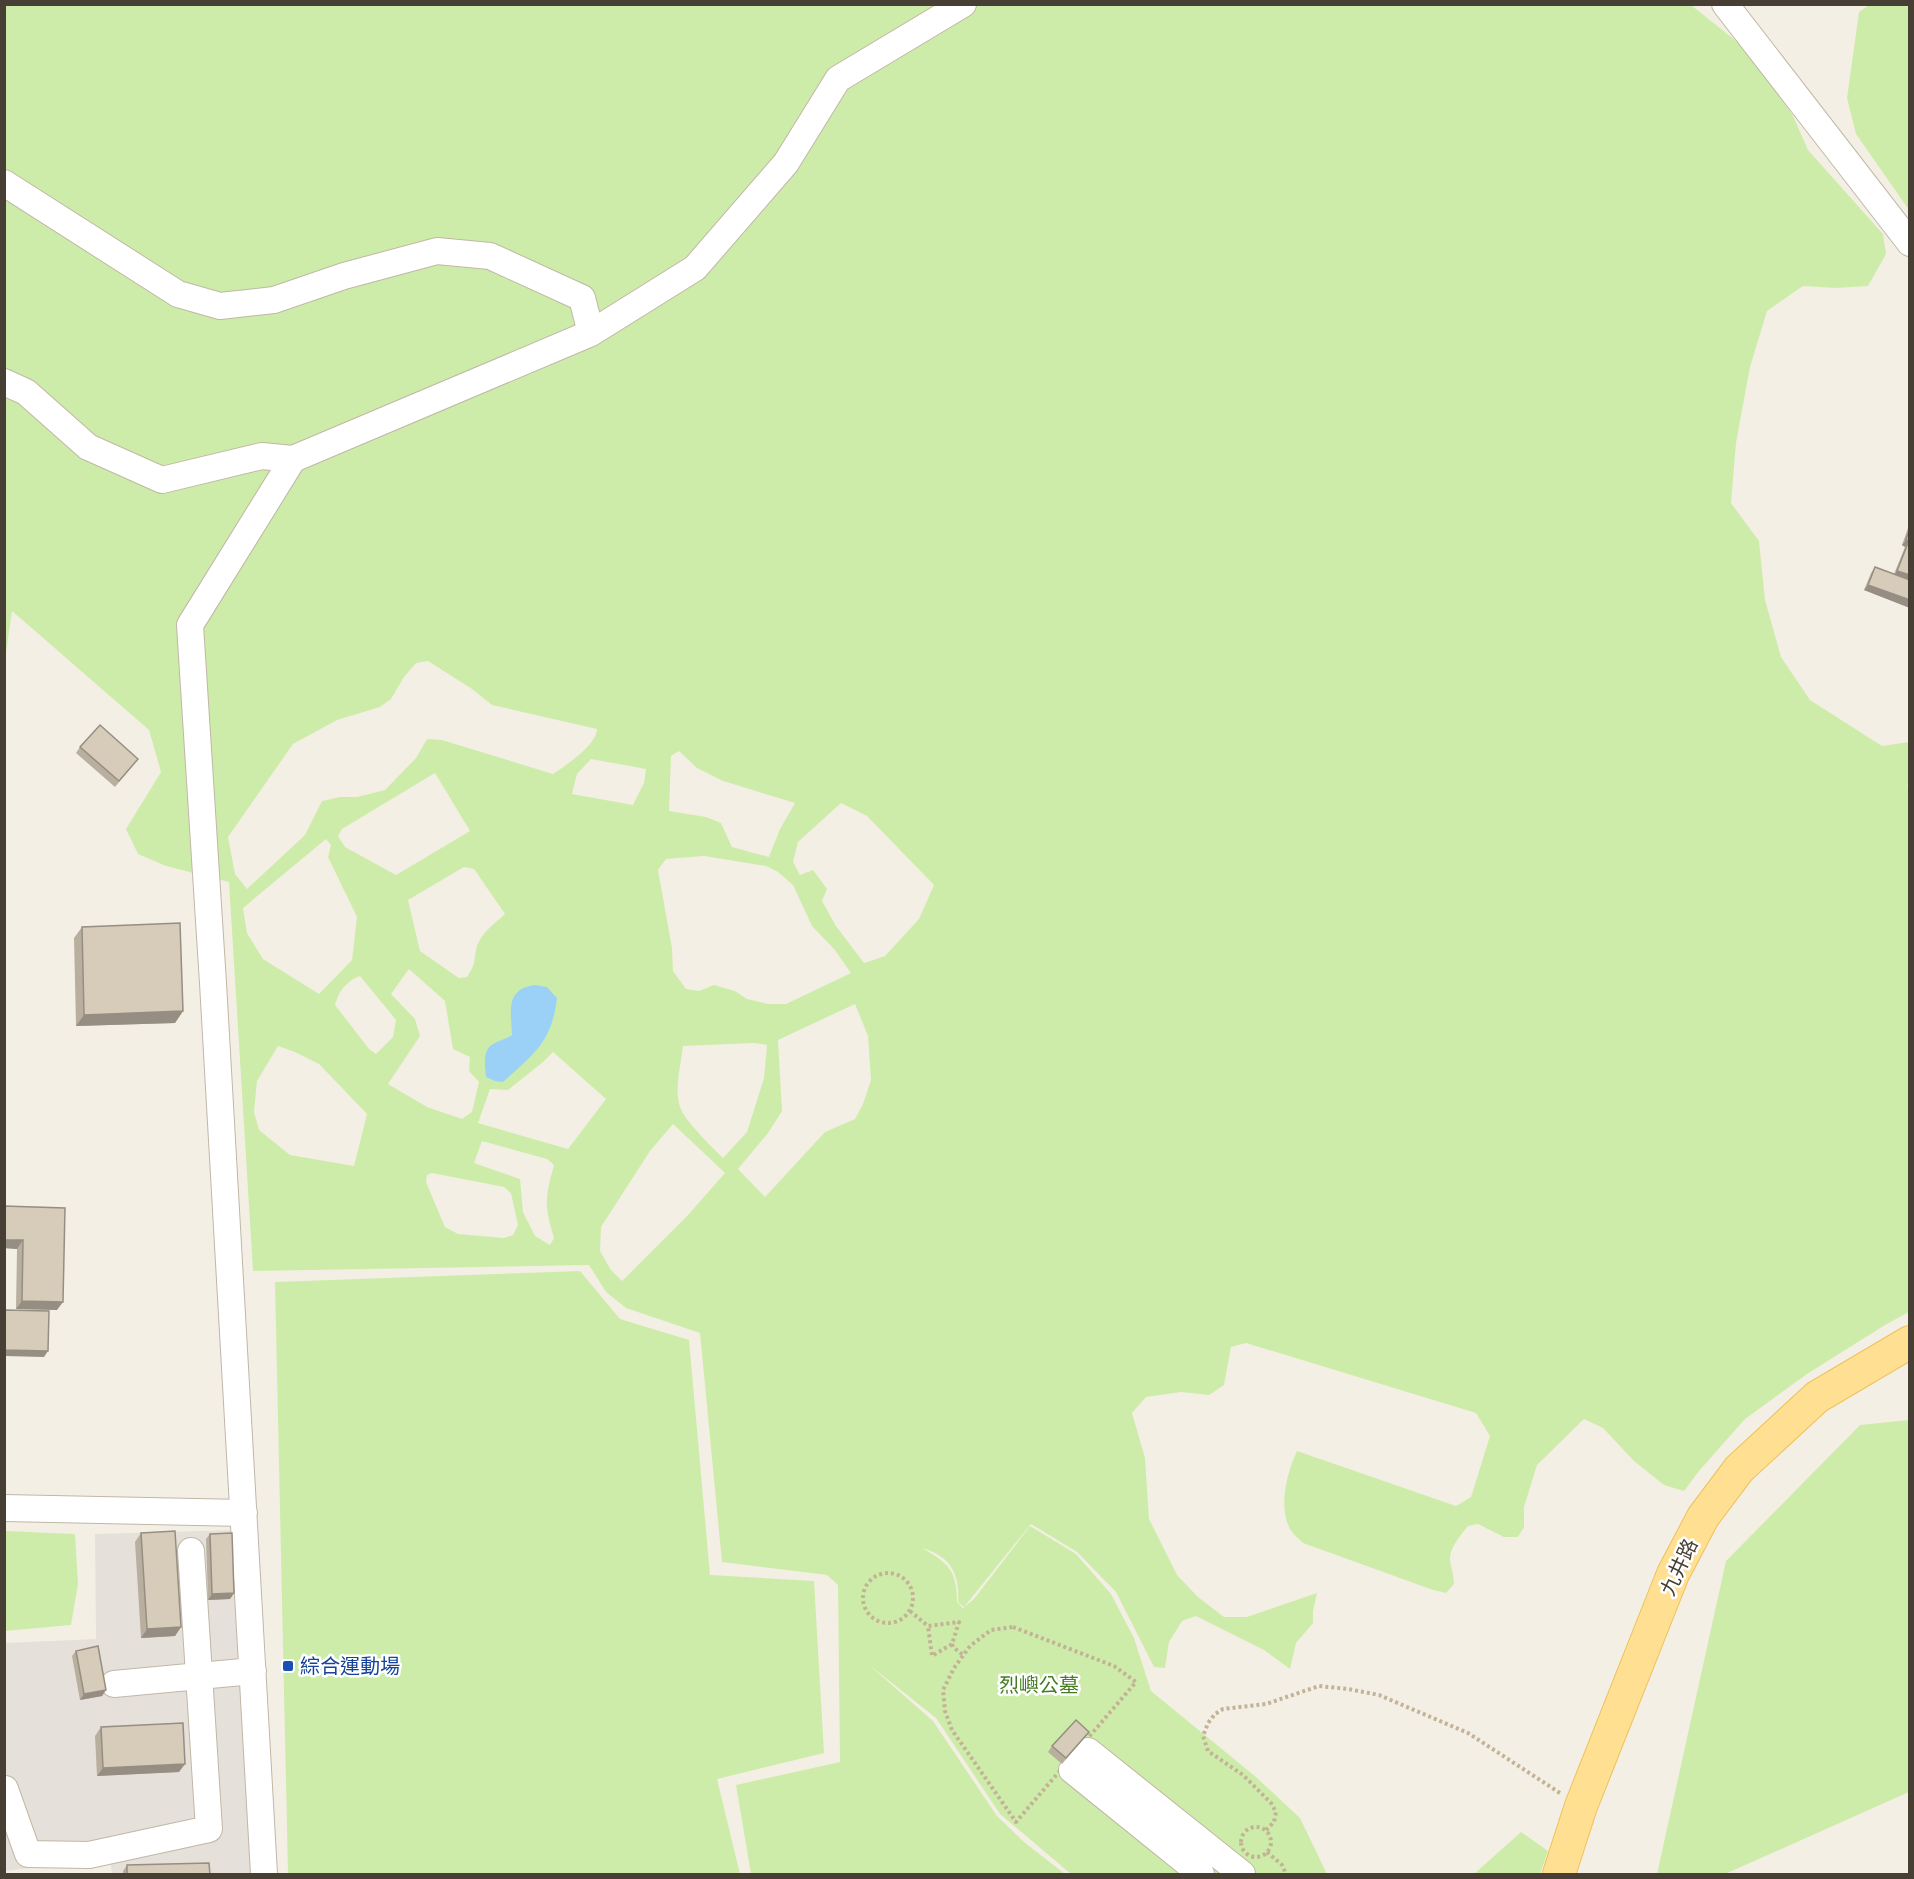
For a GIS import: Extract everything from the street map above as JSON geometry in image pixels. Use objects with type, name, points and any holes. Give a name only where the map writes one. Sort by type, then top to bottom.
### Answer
[{"type":"main road","name":"九井路","points":[[1559,1875],[1581,1806],[1673,1574],[1703,1517],[1738,1468],[1817,1397],[1910,1342]]},
{"type":"street","points":[[4,382],[26,392],[88,447],[162,480],[262,456],[293,459],[591,333],[695,268],[786,163],[838,79],[963,4]]},
{"type":"street","points":[[1725,4],[1910,243]]},
{"type":"street","points":[[4,183],[178,294],[220,306],[274,300],[344,276],[437,251],[490,256],[582,298],[591,333]]},
{"type":"street","points":[[264,1875],[214,994],[190,625],[293,459]]},
{"type":"street","points":[[4,1508],[244,1513]]},
{"type":"street","points":[[5,1789],[28,1854],[89,1855],[209,1829],[191,1551]]},
{"type":"street","points":[[114,1684],[253,1671]]},
{"type":"street","points":[[1201,1875],[1072,1770],[1088,1751],[1242,1875]]},
{"type":"path","points":[[893,1574],[900,1576],[906,1581],[913,1596],[910,1611],[905,1617],[891,1623],[877,1620],[866,1610],[864,1595],[866,1587],[877,1576],[893,1574]]},
{"type":"path","points":[[910,1611],[928,1626],[932,1656],[952,1644],[959,1622],[928,1626]]},
{"type":"path","points":[[1013,1627],[1114,1666],[1136,1682],[1016,1822],[952,1730],[945,1711],[943,1690],[963,1655],[970,1646],[991,1630],[1013,1627]]},
{"type":"path","points":[[952,1644],[963,1655]]},
{"type":"path","points":[[1266,1830],[1274,1822],[1276,1812],[1271,1803],[1243,1775],[1208,1751],[1203,1736],[1208,1723],[1215,1714],[1223,1709],[1266,1704],[1318,1686],[1379,1695],[1468,1733],[1581,1806]]},
{"type":"path","points":[[1256,1826],[1266,1830],[1271,1838],[1267,1852],[1259,1857],[1245,1852],[1241,1838],[1247,1829],[1256,1826]]},
{"type":"path","points":[[1267,1852],[1282,1865],[1286,1875]]},
{"type":"shaded area","points":[[235,1530],[252,1874],[112,1874],[110,1859],[5,1871],[4,1643],[96,1639],[95,1534]]},
{"type":"green space","name":"烈嶼公墓","points":[[4,5],[1691,5],[1751,53],[1793,116],[1808,150],[1883,234],[1886,254],[1868,286],[1835,288],[1803,286],[1767,311],[1750,367],[1736,443],[1731,503],[1759,541],[1765,600],[1781,657],[1810,700],[1882,746],[1909,742],[1909,782],[1907,786],[1910,790],[1909,1312],[1807,1374],[1745,1419],[1684,1491],[1664,1485],[1634,1461],[1603,1428],[1584,1419],[1537,1465],[1524,1507],[1524,1527],[1518,1537],[1504,1537],[1478,1524],[1468,1526],[1462,1533],[1451,1551],[1450,1560],[1454,1584],[1446,1593],[1303,1543],[1291,1531],[1286,1520],[1285,1490],[1297,1451],[1456,1506],[1471,1497],[1490,1436],[1476,1413],[1246,1343],[1231,1347],[1224,1385],[1209,1395],[1181,1392],[1146,1397],[1132,1413],[1145,1458],[1149,1519],[1177,1575],[1198,1597],[1224,1617],[1247,1617],[1317,1593],[1313,1623],[1296,1643],[1290,1669],[1264,1650],[1196,1616],[1182,1621],[1169,1642],[1165,1668],[1154,1667],[1116,1592],[1077,1552],[1031,1524],[964,1607],[958,1602],[957,1582],[951,1567],[940,1556],[922,1548],[938,1558],[949,1569],[955,1582],[957,1602],[963,1608],[974,1599],[1030,1526],[1076,1554],[1111,1594],[1134,1638],[1151,1691],[1256,1777],[1300,1818],[1327,1874],[1071,1874],[1000,1814],[936,1718],[868,1664],[933,1721],[997,1816],[1024,1842],[1065,1874],[751,1874],[736,1785],[840,1762],[838,1585],[827,1575],[722,1562],[700,1333],[626,1308],[606,1292],[589,1265],[253,1271],[229,882],[166,866],[138,854],[126,829],[161,772],[149,730],[12,611],[5,652]],"holes":[[[428,661],[472,689],[492,705],[597,729],[592,742],[553,774],[442,740],[427,739],[416,758],[385,790],[357,797],[340,797],[322,801],[305,835],[247,889],[235,874],[228,837],[293,744],[337,720],[380,707],[391,699],[404,677],[416,663]],[[679,751],[697,768],[723,781],[795,803],[780,829],[769,857],[732,847],[721,823],[706,817],[669,811],[671,756]],[[591,759],[646,769],[644,783],[633,805],[572,794],[577,774]],[[435,773],[470,831],[396,875],[345,847],[338,836],[342,829]],[[841,803],[867,816],[934,885],[919,919],[885,956],[864,963],[836,926],[822,901],[827,889],[813,870],[800,875],[793,862],[798,842]],[[326,839],[331,845],[328,857],[357,917],[352,960],[319,994],[263,959],[247,933],[243,908]],[[704,856],[766,866],[778,872],[793,885],[812,926],[834,949],[851,973],[786,1004],[768,1004],[747,999],[735,991],[714,985],[699,991],[686,989],[673,971],[672,948],[658,870],[666,859]],[[464,867],[474,869],[505,914],[482,936],[477,946],[474,965],[467,977],[459,978],[420,951],[408,900]],[[409,969],[445,1001],[453,1049],[470,1057],[469,1071],[479,1082],[472,1112],[462,1119],[427,1107],[388,1084],[420,1036],[415,1019],[391,994]],[[360,976],[396,1020],[393,1037],[376,1054],[369,1049],[335,1005],[347,983]],[[855,1004],[868,1036],[871,1080],[855,1119],[825,1132],[765,1197],[738,1169],[768,1133],[782,1111],[778,1040]],[[754,1043],[767,1045],[764,1078],[747,1132],[723,1158],[692,1126],[683,1112],[678,1100],[683,1046]],[[278,1046],[319,1064],[367,1114],[354,1166],[290,1155],[259,1130],[254,1112],[257,1081]],[[553,1052],[606,1099],[568,1149],[478,1123],[490,1089],[508,1090]],[[673,1124],[725,1173],[688,1215],[622,1281],[611,1270],[600,1251],[601,1227],[650,1151]],[[482,1141],[547,1159],[554,1165],[547,1201],[554,1238],[550,1245],[535,1236],[523,1212],[520,1179],[474,1163]],[[432,1173],[504,1187],[511,1193],[518,1225],[513,1235],[504,1238],[458,1234],[445,1227],[426,1182],[427,1175]]]},
{"type":"green space","points":[[1869,5],[1909,5],[1909,210],[1856,134],[1847,98],[1859,12]]},
{"type":"green space","points":[[580,1271],[620,1319],[689,1340],[710,1575],[814,1581],[824,1753],[717,1779],[740,1874],[288,1874],[275,1282]]},
{"type":"green space","points":[[1909,1420],[1909,1792],[1725,1874],[1657,1874],[1726,1561],[1860,1425]]},
{"type":"green space","points":[[5,1531],[75,1534],[78,1584],[71,1625],[5,1631]]},
{"type":"green space","points":[[1521,1832],[1548,1851],[1540,1874],[1474,1874]]},
{"type":"water","points":[[535,985],[547,987],[557,998],[555,1013],[546,1037],[532,1055],[503,1082],[486,1077],[487,1050],[493,1044],[512,1035],[511,1010],[514,996],[525,987]]},
{"type":"building","points":[[1910,528],[1910,541],[1906,540]]},
{"type":"building","points":[[1908,543],[1910,544],[1910,575],[1897,571]]},
{"type":"building","points":[[1875,567],[1910,580],[1910,600],[1868,585]]},
{"type":"building","points":[[100,725],[138,759],[119,781],[80,747]]},
{"type":"building","points":[[180,923],[183,1011],[84,1015],[82,927]]},
{"type":"building","points":[[4,1206],[65,1208],[63,1302],[22,1301],[23,1240],[4,1240]]},
{"type":"building","points":[[5,1310],[49,1311],[48,1351],[4,1350]]},
{"type":"building","points":[[175,1531],[181,1627],[147,1629],[141,1533]]},
{"type":"building","points":[[232,1533],[234,1593],[212,1594],[210,1534]]},
{"type":"building","points":[[98,1646],[106,1690],[84,1694],[76,1651]]},
{"type":"building","points":[[1076,1720],[1089,1732],[1066,1758],[1052,1746]]},
{"type":"building","points":[[183,1723],[185,1764],[103,1768],[101,1727]]},
{"type":"building","points":[[209,1863],[210,1875],[127,1875],[127,1865]]},
{"type":"place","name":"綜合運動場","points":[[288,1666]]}]
